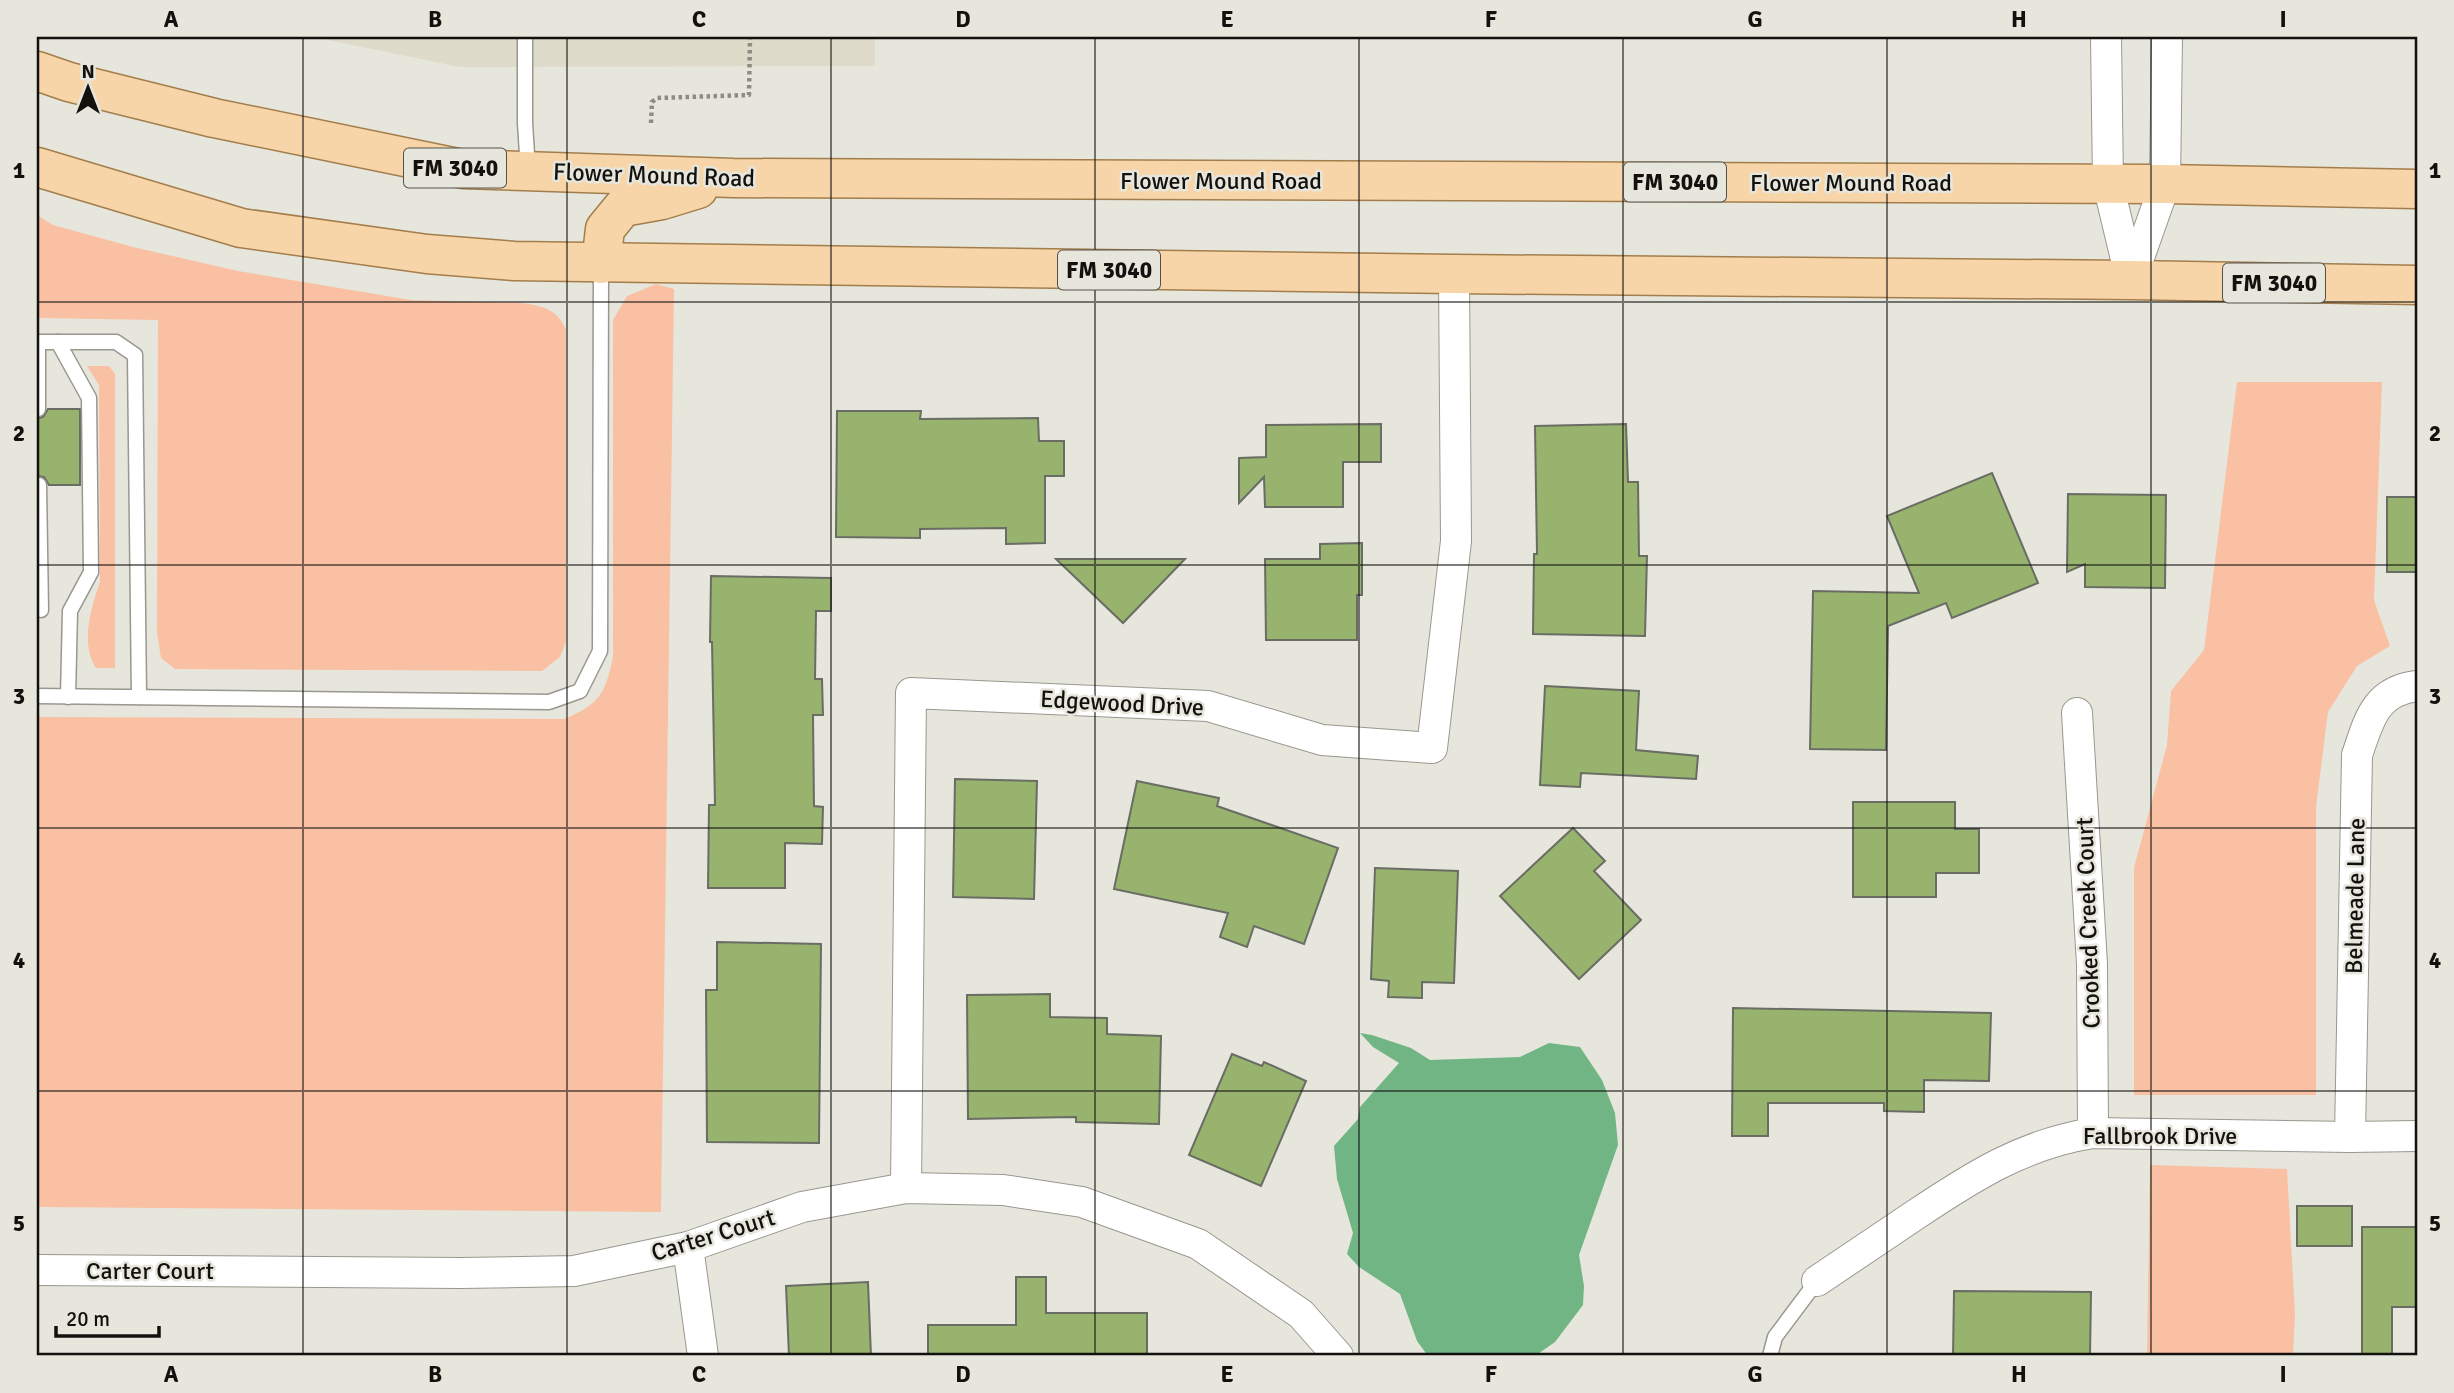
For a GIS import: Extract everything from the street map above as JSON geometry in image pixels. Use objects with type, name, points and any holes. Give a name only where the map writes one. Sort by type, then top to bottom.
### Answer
[{"type":"main road","name":"Flower Mound Road","points":[[37,71],[69,82],[214,118],[463,169],[733,178],[2165,184],[2417,189]]},
{"type":"main road","name":"FM 3040","points":[[37,167],[241,228],[427,254],[514,261],[2417,285]]},
{"type":"main road","points":[[601,264],[605,229],[623,207],[662,200],[733,178]]},
{"type":"street","points":[[2106,37],[2108,184],[2131,280]]},
{"type":"street","points":[[2131,280],[2165,184],[2167,37]]},
{"type":"street","name":"Edgewood Drive","points":[[906,1188],[911,693],[1208,706],[1322,740],[1432,748],[1457,541],[1454,274]]},
{"type":"street","name":"Belmeade Lane","points":[[2350,1138],[2357,755],[2371,713],[2398,689],[2417,686]]},
{"type":"street","name":"Crooked Creek Court","points":[[2077,713],[2092,964],[2093,1133]]},
{"type":"street","name":"Fallbrook Drive","points":[[1817,1281],[1977,1174],[2023,1152],[2063,1138],[2093,1133],[2350,1138],[2417,1136]]},
{"type":"street","name":"Carter Court","points":[[37,1270],[461,1273],[574,1271],[688,1247],[802,1207],[906,1188],[1003,1190],[1082,1202],[1198,1244],[1301,1314],[1338,1356]]},
{"type":"street","points":[[688,1247],[703,1356]]},
{"type":"lane","points":[[525,37],[528,171]]},
{"type":"lane","points":[[37,696],[549,702],[580,691],[600,651],[601,264]]},
{"type":"lane","points":[[38,409],[37,342],[116,342],[135,355],[139,697]]},
{"type":"lane","points":[[58,342],[89,398],[91,572],[70,611],[68,696]]},
{"type":"lane","points":[[39,485],[41,610]]},
{"type":"lane","points":[[1770,1356],[1775,1337],[1817,1281]]},
{"type":"path","points":[[651,123],[652,102],[657,98],[749,95],[750,37]]},
{"type":"shaded area","points":[[313,37],[875,37],[875,66],[460,67]]},
{"type":"shaded area","points":[[37,215],[53,225],[238,271],[411,300],[535,305],[548,309],[558,317],[566,330],[566,642],[560,657],[542,671],[175,669],[161,658],[157,632],[158,320],[37,318]]},
{"type":"shaded area","points":[[656,284],[674,289],[661,1212],[37,1207],[37,717],[564,719],[586,708],[603,689],[613,657],[613,320],[627,296]]},
{"type":"shaded area","points":[[87,366],[109,366],[115,374],[115,668],[96,668],[89,648],[89,625],[100,582],[99,385]]},
{"type":"shaded area","points":[[2237,382],[2382,382],[2374,600],[2390,646],[2357,666],[2328,712],[2316,807],[2316,1095],[2134,1095],[2134,868],[2167,745],[2171,691],[2204,650]]},
{"type":"shaded area","points":[[1360,1033],[1411,1048],[1430,1060],[1520,1057],[1549,1043],[1580,1047],[1602,1080],[1615,1113],[1618,1145],[1579,1255],[1584,1286],[1583,1305],[1555,1342],[1535,1356],[1428,1356],[1417,1341],[1400,1294],[1359,1267],[1347,1254],[1353,1233],[1337,1179],[1334,1146],[1358,1119],[1360,1107],[1399,1063],[1373,1047]]},
{"type":"shaded area","points":[[2150,1165],[2287,1169],[2295,1313],[2293,1356],[2147,1356]]},
{"type":"building","points":[[48,409],[80,409],[80,485],[49,485],[44,477],[37,476],[37,418],[43,417]]},
{"type":"building","points":[[837,411],[921,411],[920,419],[1038,418],[1039,441],[1064,441],[1064,476],[1045,476],[1045,543],[1006,544],[1006,528],[920,529],[920,538],[836,537]]},
{"type":"building","points":[[1381,424],[1381,462],[1343,462],[1343,507],[1265,507],[1264,477],[1239,503],[1239,458],[1266,457],[1266,425]]},
{"type":"building","points":[[1626,424],[1628,482],[1638,482],[1639,556],[1647,556],[1645,636],[1533,634],[1534,554],[1537,554],[1535,426]]},
{"type":"building","points":[[1992,473],[2038,583],[1952,618],[1946,603],[1888,626],[1886,750],[1810,749],[1813,591],[1919,593],[1887,516]]},
{"type":"building","points":[[2068,494],[2166,495],[2165,588],[2085,587],[2085,564],[2067,572]]},
{"type":"building","points":[[2387,497],[2417,497],[2417,572],[2387,572]]},
{"type":"building","points":[[1362,543],[1362,595],[1357,595],[1357,640],[1266,640],[1265,559],[1320,559],[1320,544]]},
{"type":"building","points":[[1056,559],[1185,559],[1123,623]]},
{"type":"building","points":[[711,576],[831,578],[831,611],[816,611],[815,679],[822,679],[823,715],[813,715],[814,806],[823,807],[822,844],[785,843],[785,888],[708,888],[709,805],[715,805],[710,642]]},
{"type":"building","points":[[1545,686],[1639,691],[1636,750],[1698,756],[1696,779],[1581,773],[1580,787],[1540,785]]},
{"type":"building","points":[[955,779],[1037,781],[1034,899],[953,897]]},
{"type":"building","points":[[1137,781],[1219,798],[1217,806],[1338,848],[1304,944],[1254,926],[1247,947],[1220,937],[1228,913],[1114,889]]},
{"type":"building","points":[[1853,802],[1955,802],[1955,829],[1979,829],[1979,873],[1936,873],[1936,897],[1853,897]]},
{"type":"building","points":[[1573,828],[1605,861],[1594,871],[1641,920],[1579,979],[1500,896]]},
{"type":"building","points":[[1375,868],[1458,871],[1454,983],[1422,982],[1422,998],[1388,997],[1389,981],[1371,979]]},
{"type":"building","points":[[717,942],[821,944],[819,1143],[707,1142],[706,990],[717,990]]},
{"type":"building","points":[[1050,994],[1050,1017],[1107,1018],[1107,1034],[1161,1036],[1159,1124],[1076,1122],[1076,1117],[968,1119],[967,995]]},
{"type":"building","points":[[1733,1008],[1991,1013],[1989,1081],[1924,1080],[1924,1112],[1884,1111],[1884,1103],[1768,1103],[1768,1136],[1732,1136]]},
{"type":"building","points":[[1232,1054],[1262,1066],[1264,1062],[1306,1081],[1261,1186],[1189,1155]]},
{"type":"building","points":[[2297,1206],[2352,1206],[2352,1246],[2297,1246]]},
{"type":"building","points":[[2362,1227],[2417,1227],[2417,1307],[2392,1307],[2392,1356],[2362,1356]]},
{"type":"building","points":[[1016,1277],[1046,1277],[1046,1313],[1147,1313],[1147,1356],[928,1356],[928,1325],[1016,1325]]},
{"type":"building","points":[[868,1282],[871,1356],[789,1356],[786,1286]]},
{"type":"building","points":[[1954,1291],[2091,1292],[2090,1356],[1953,1356]]}]
